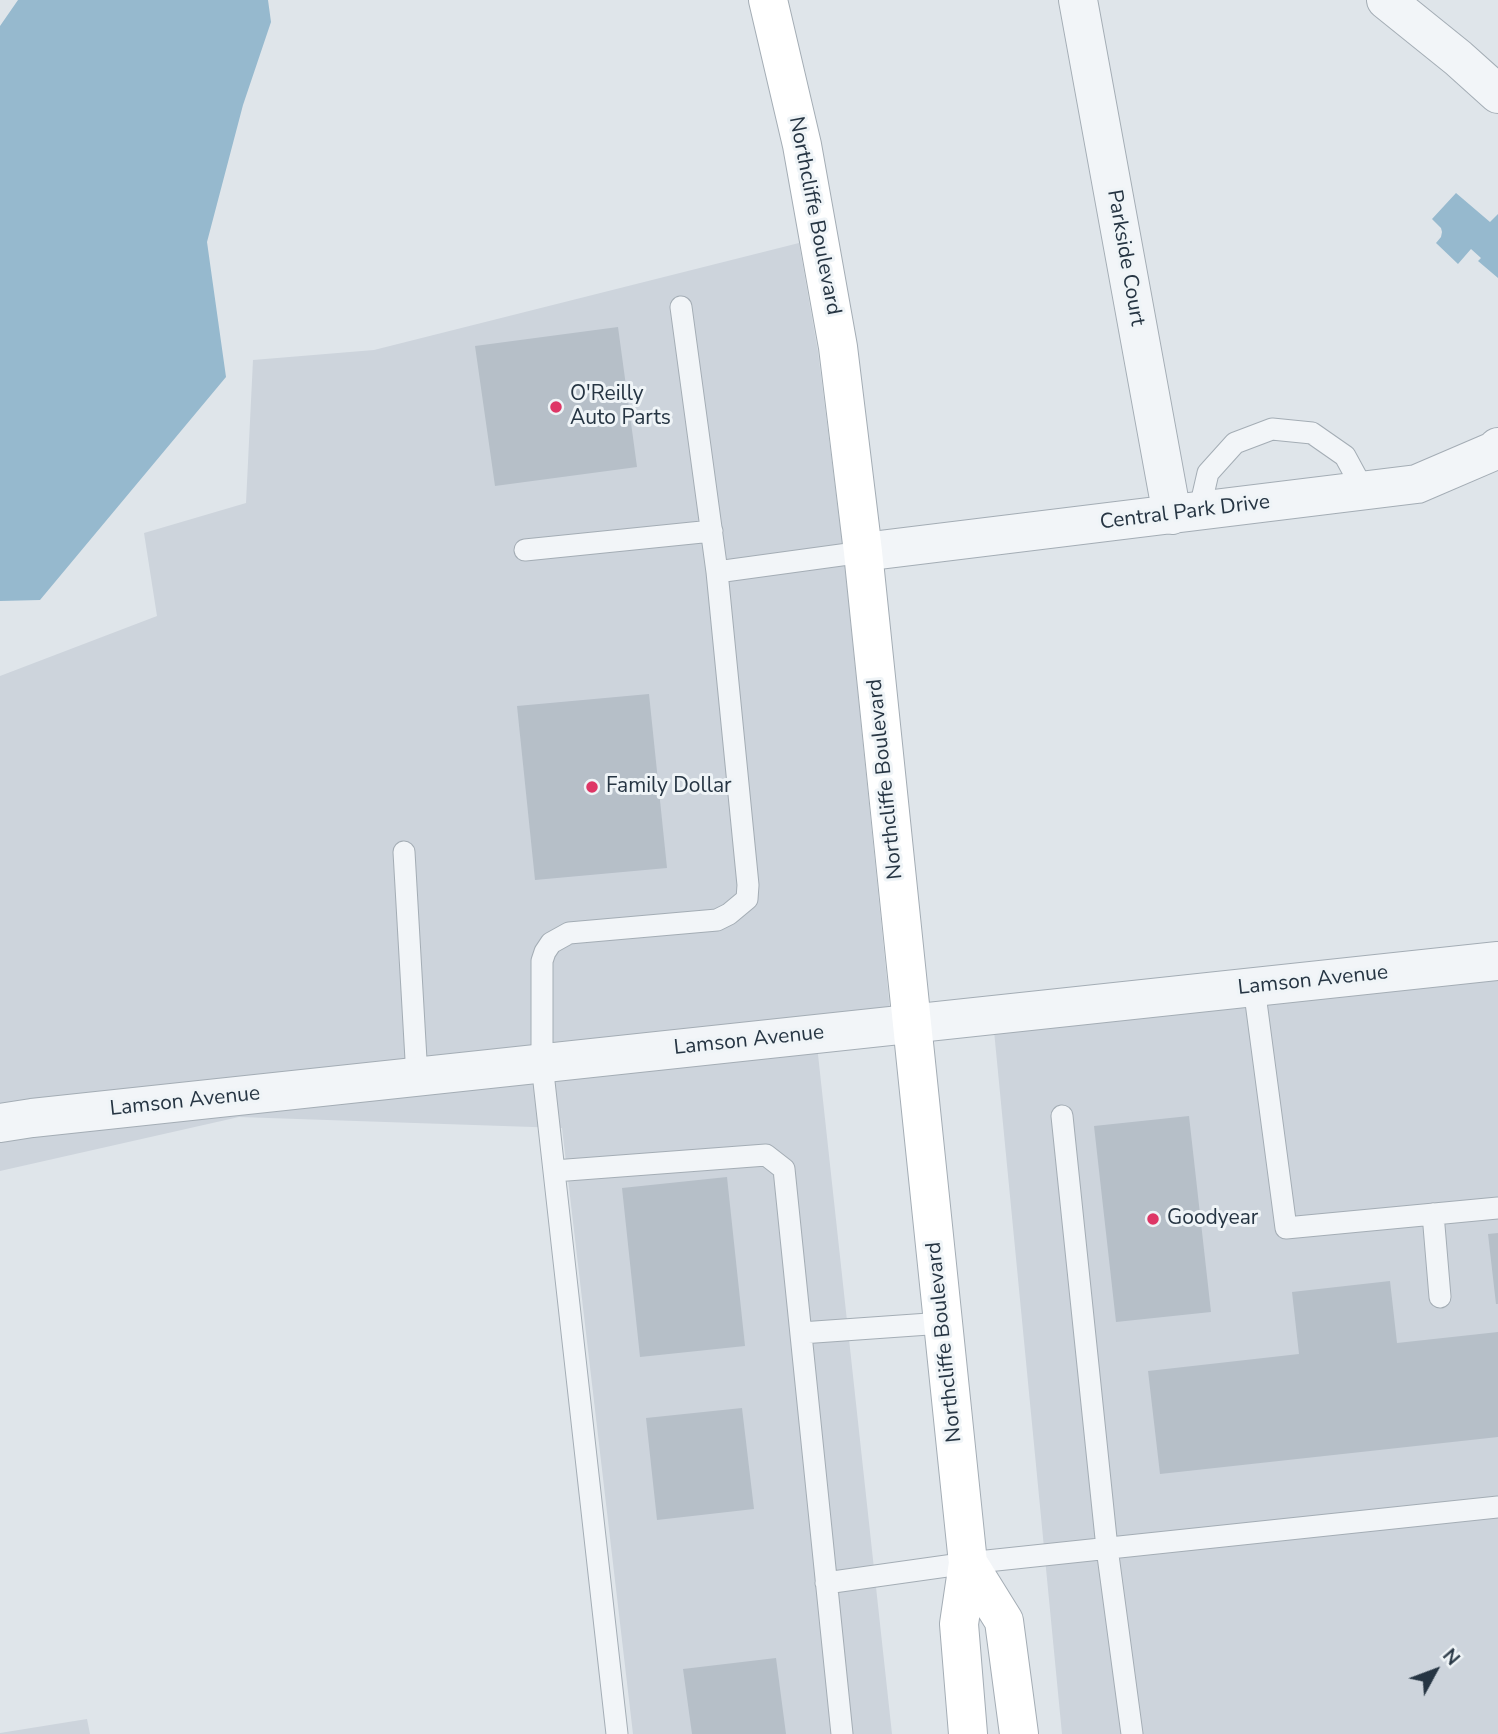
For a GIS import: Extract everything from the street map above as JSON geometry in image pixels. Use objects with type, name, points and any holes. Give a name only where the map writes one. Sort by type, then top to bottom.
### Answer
[{"type":"main road","name":"Northcliffe Boulevard","points":[[768,0],[802,145],[835,333],[863,552],[968,1563],[959,1624],[968,1734]]},
{"type":"main road","name":"Northcliffe Boulevard","points":[[968,1563],[1004,1622],[1019,1734]]},
{"type":"street","name":"Parkside Court","points":[[1078,0],[1185,514]]},
{"type":"street","points":[[1386,0],[1498,94]]},
{"type":"street","name":"Central Park Drive","points":[[863,552],[1417,484],[1498,447]]},
{"type":"street","name":"Lamson Avenue","points":[[0,1123],[1498,961]]},
{"type":"lane","points":[[617,1734],[542,1064],[542,961],[551,943],[569,933],[717,920],[730,914],[747,899],[748,885],[717,572],[681,307]]},
{"type":"lane","points":[[1185,514],[1209,473],[1235,443],[1272,429],[1312,433],[1345,456],[1364,491]]},
{"type":"lane","points":[[525,550],[712,531]]},
{"type":"lane","points":[[717,572],[863,552]]},
{"type":"lane","points":[[404,852],[417,1077]]},
{"type":"lane","points":[[1254,987],[1286,1228],[1498,1208]]},
{"type":"lane","points":[[1062,1116],[1107,1548],[1132,1734]]},
{"type":"lane","points":[[554,1171],[766,1155],[784,1169],[842,1734]]},
{"type":"lane","points":[[1433,1214],[1440,1297]]},
{"type":"lane","points":[[801,1333],[943,1323]]},
{"type":"lane","points":[[827,1583],[968,1563],[1498,1507]]},
{"type":"shaded area","points":[[799,243],[818,352],[844,557],[891,1020],[815,1027],[892,1734],[633,1734],[562,1128],[239,1117],[0,1171],[0,676],[157,616],[144,533],[246,503],[253,360],[374,350]]},
{"type":"shaded area","points":[[1498,951],[1498,1734],[1062,1734],[992,1010]]},
{"type":"shaded area","points":[[87,1719],[90,1734],[0,1734],[0,1733]]},
{"type":"water","points":[[18,0],[268,0],[271,22],[243,105],[207,242],[226,377],[40,600],[0,601],[0,26]]},
{"type":"water","points":[[1456,193],[1490,222],[1498,214],[1498,278],[1478,261],[1481,258],[1471,249],[1458,264],[1436,243],[1442,232],[1432,219]]},
{"type":"building","name":"O'Reilly Auto Parts","points":[[618,327],[637,467],[495,486],[475,346]]},
{"type":"building","name":"Family Dollar","points":[[649,694],[667,868],[535,880],[517,706]]},
{"type":"building","name":"Goodyear","points":[[1189,1116],[1211,1312],[1116,1322],[1094,1126]]},
{"type":"building","points":[[727,1177],[745,1346],[640,1357],[622,1188]]},
{"type":"building","points":[[1498,1233],[1498,1304],[1496,1304],[1488,1234]]},
{"type":"building","points":[[1390,1281],[1397,1343],[1498,1332],[1498,1437],[1160,1474],[1148,1371],[1299,1354],[1292,1292]]},
{"type":"building","points":[[742,1408],[754,1509],[657,1520],[646,1418]]},
{"type":"building","points":[[776,1658],[786,1734],[692,1734],[683,1669]]},
{"type":"place","name":"O'Reilly Auto Parts","points":[[556,407]]},
{"type":"place","name":"Family Dollar","points":[[592,787]]},
{"type":"place","name":"Goodyear","points":[[1153,1219]]}]
